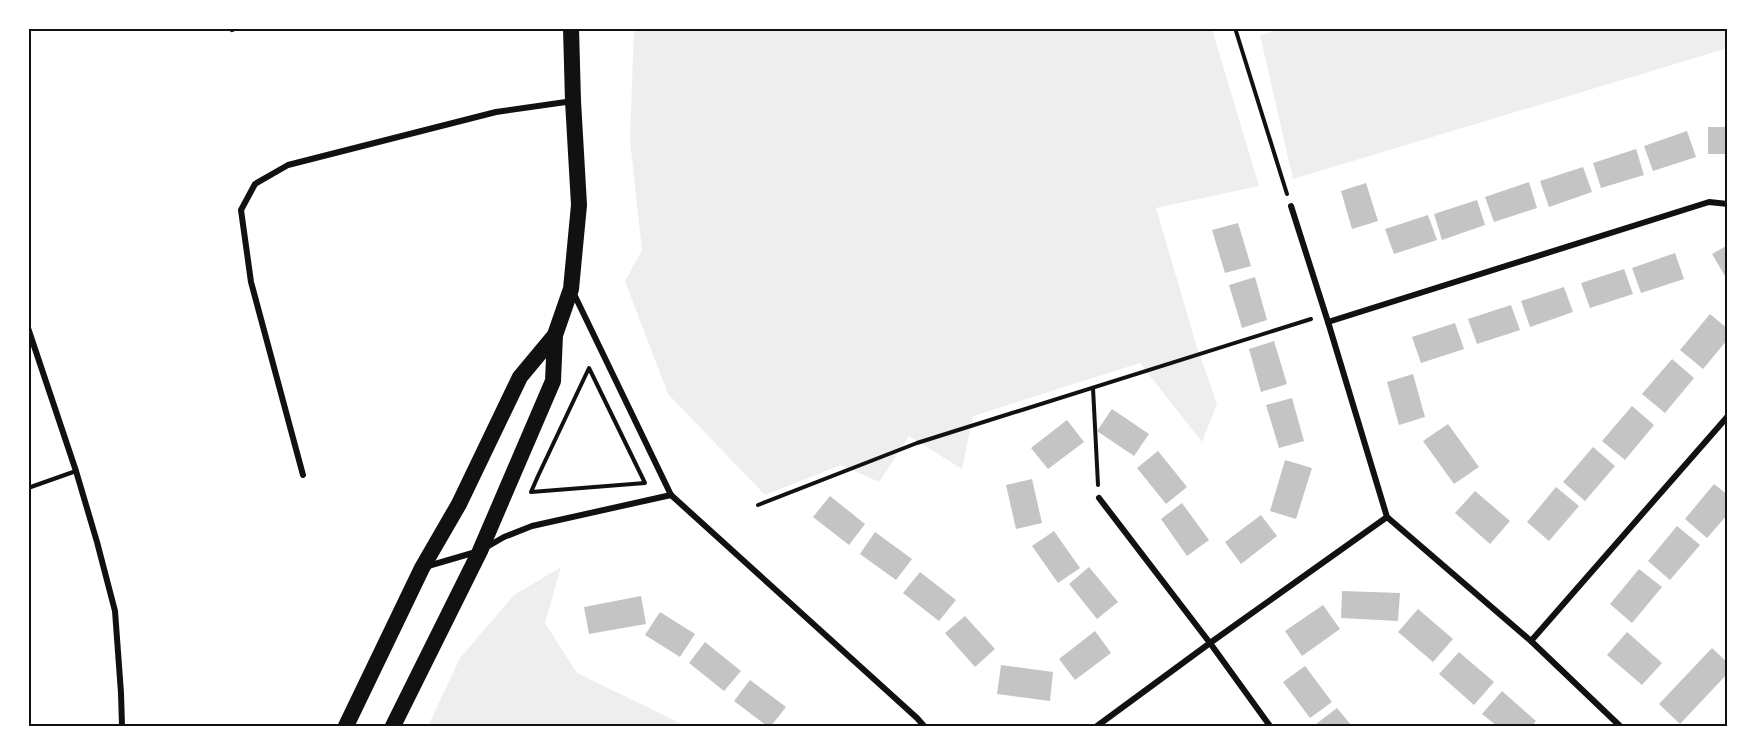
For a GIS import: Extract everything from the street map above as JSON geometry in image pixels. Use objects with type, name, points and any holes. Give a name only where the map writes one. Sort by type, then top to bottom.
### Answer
[{"type":"highway","points":[[393,726],[480,551],[553,381],[555,335],[571,288],[579,205],[573,101],[572,28]]},
{"type":"highway","points":[[346,726],[422,568],[459,504],[520,377],[555,335]]},
{"type":"street","points":[[303,475],[251,282],[241,210],[255,184],[288,165],[496,112],[573,101]]},
{"type":"street","points":[[1328,322],[1709,202],[1728,204]]},
{"type":"street","points":[[1291,206],[1387,517],[1531,641],[1620,726]]},
{"type":"street","points":[[571,288],[671,495],[924,726]]},
{"type":"street","points":[[28,328],[76,471],[115,611],[122,726]]},
{"type":"street","points":[[1531,641],[1728,416]]},
{"type":"street","points":[[422,568],[480,551],[504,537],[532,526],[671,495]]},
{"type":"street","points":[[1099,498],[1210,643],[1270,726]]},
{"type":"street","points":[[1097,726],[1387,517]]},
{"type":"lane","points":[[28,488],[76,471]]},
{"type":"path","points":[[1234,28],[1291,206]]},
{"type":"path","points":[[758,505],[917,443],[1326,314]]},
{"type":"path","points":[[589,368],[645,483],[531,492],[554,444],[589,368]]},
{"type":"path","points":[[1093,388],[1099,498]]},
{"type":"shaded area","points":[[1727,28],[1728,48],[1293,179],[1260,35],[1282,29]]},
{"type":"shaded area","points":[[634,29],[1212,29],[1259,186],[1156,208],[1196,344],[1217,404],[1202,442],[1140,363],[973,416],[962,469],[909,436],[879,482],[841,465],[765,495],[668,394],[625,281],[642,250],[630,140]]},
{"type":"shaded area","points":[[561,567],[545,623],[577,673],[686,726],[428,726],[460,658],[514,595]]},
{"type":"building","points":[[1708,127],[1728,127],[1728,154],[1708,154]]},
{"type":"building","points":[[1687,131],[1696,157],[1653,171],[1644,146]]},
{"type":"building","points":[[1636,149],[1644,175],[1601,188],[1593,163]]},
{"type":"building","points":[[1583,167],[1592,192],[1549,207],[1540,181]]},
{"type":"building","points":[[1529,182],[1537,208],[1494,222],[1485,197]]},
{"type":"building","points":[[1366,183],[1378,221],[1352,229],[1341,191]]},
{"type":"building","points":[[1477,200],[1485,225],[1442,240],[1434,214]]},
{"type":"building","points":[[1428,215],[1437,240],[1394,254],[1385,229]]},
{"type":"building","points":[[1238,223],[1251,266],[1225,273],[1212,230]]},
{"type":"building","points":[[1728,245],[1728,281],[1712,254]]},
{"type":"building","points":[[1675,253],[1684,279],[1641,293],[1632,268]]},
{"type":"building","points":[[1624,269],[1633,294],[1590,308],[1581,283]]},
{"type":"building","points":[[1255,277],[1267,320],[1242,328],[1229,285]]},
{"type":"building","points":[[1564,287],[1573,312],[1530,327],[1521,301]]},
{"type":"building","points":[[1511,305],[1520,330],[1477,344],[1468,319]]},
{"type":"building","points":[[1710,314],[1728,329],[1728,339],[1703,369],[1680,350]]},
{"type":"building","points":[[1455,323],[1464,349],[1421,363],[1412,337]]},
{"type":"building","points":[[1274,341],[1287,384],[1261,392],[1249,349]]},
{"type":"building","points":[[1672,359],[1694,378],[1665,413],[1642,394]]},
{"type":"building","points":[[1413,374],[1425,417],[1399,425],[1387,382]]},
{"type":"building","points":[[1292,398],[1304,441],[1279,448],[1266,405]]},
{"type":"building","points":[[1632,406],[1654,425],[1625,460],[1602,441]]},
{"type":"building","points":[[1112,409],[1149,434],[1134,456],[1097,431]]},
{"type":"building","points":[[1067,420],[1084,442],[1048,469],[1031,448]]},
{"type":"building","points":[[1448,424],[1479,467],[1454,484],[1423,441]]},
{"type":"building","points":[[1593,447],[1615,466],[1585,501],[1563,482]]},
{"type":"building","points":[[1158,451],[1187,487],[1166,504],[1137,468]]},
{"type":"building","points":[[1285,460],[1312,468],[1296,519],[1270,511]]},
{"type":"building","points":[[1032,479],[1042,523],[1016,529],[1006,485]]},
{"type":"building","points":[[1714,484],[1728,495],[1728,514],[1707,538],[1685,519]]},
{"type":"building","points":[[1556,487],[1579,506],[1549,541],[1527,522]]},
{"type":"building","points":[[1475,491],[1510,521],[1490,544],[1455,513]]},
{"type":"building","points":[[830,496],[865,524],[849,545],[813,517]]},
{"type":"building","points":[[1182,503],[1209,540],[1187,556],[1161,519]]},
{"type":"building","points":[[1261,515],[1277,536],[1241,564],[1225,542]]},
{"type":"building","points":[[1677,526],[1700,545],[1670,580],[1648,561]]},
{"type":"building","points":[[1054,531],[1080,568],[1058,583],[1032,546]]},
{"type":"building","points":[[875,532],[912,559],[896,580],[860,554]]},
{"type":"building","points":[[1089,567],[1118,602],[1097,619],[1069,584]]},
{"type":"building","points":[[1639,569],[1662,587],[1632,623],[1610,604]]},
{"type":"building","points":[[920,572],[956,600],[939,621],[903,593]]},
{"type":"building","points":[[1342,591],[1400,593],[1398,621],[1341,618]]},
{"type":"building","points":[[641,596],[646,624],[589,634],[584,607]]},
{"type":"building","points":[[1323,605],[1340,629],[1302,656],[1285,631]]},
{"type":"building","points":[[1418,609],[1453,639],[1433,662],[1398,632]]},
{"type":"building","points":[[660,612],[695,634],[680,657],[645,635]]},
{"type":"building","points":[[965,616],[995,649],[975,667],[945,633]]},
{"type":"building","points":[[1095,631],[1111,653],[1075,680],[1059,659]]},
{"type":"building","points":[[1627,632],[1662,663],[1642,685],[1607,655]]},
{"type":"building","points":[[705,642],[741,671],[724,691],[689,663]]},
{"type":"building","points":[[1712,648],[1728,663],[1728,673],[1680,724],[1659,704]]},
{"type":"building","points":[[1459,652],[1494,682],[1474,705],[1439,674]]},
{"type":"building","points":[[1001,665],[1053,672],[1050,701],[997,694]]},
{"type":"building","points":[[1305,666],[1332,702],[1310,718],[1283,682]]},
{"type":"building","points":[[750,680],[786,707],[771,726],[767,726],[734,701]]},
{"type":"building","points":[[1502,691],[1536,721],[1532,726],[1497,726],[1482,714]]},
{"type":"building","points":[[1337,708],[1352,726],[1318,726],[1316,724]]}]
